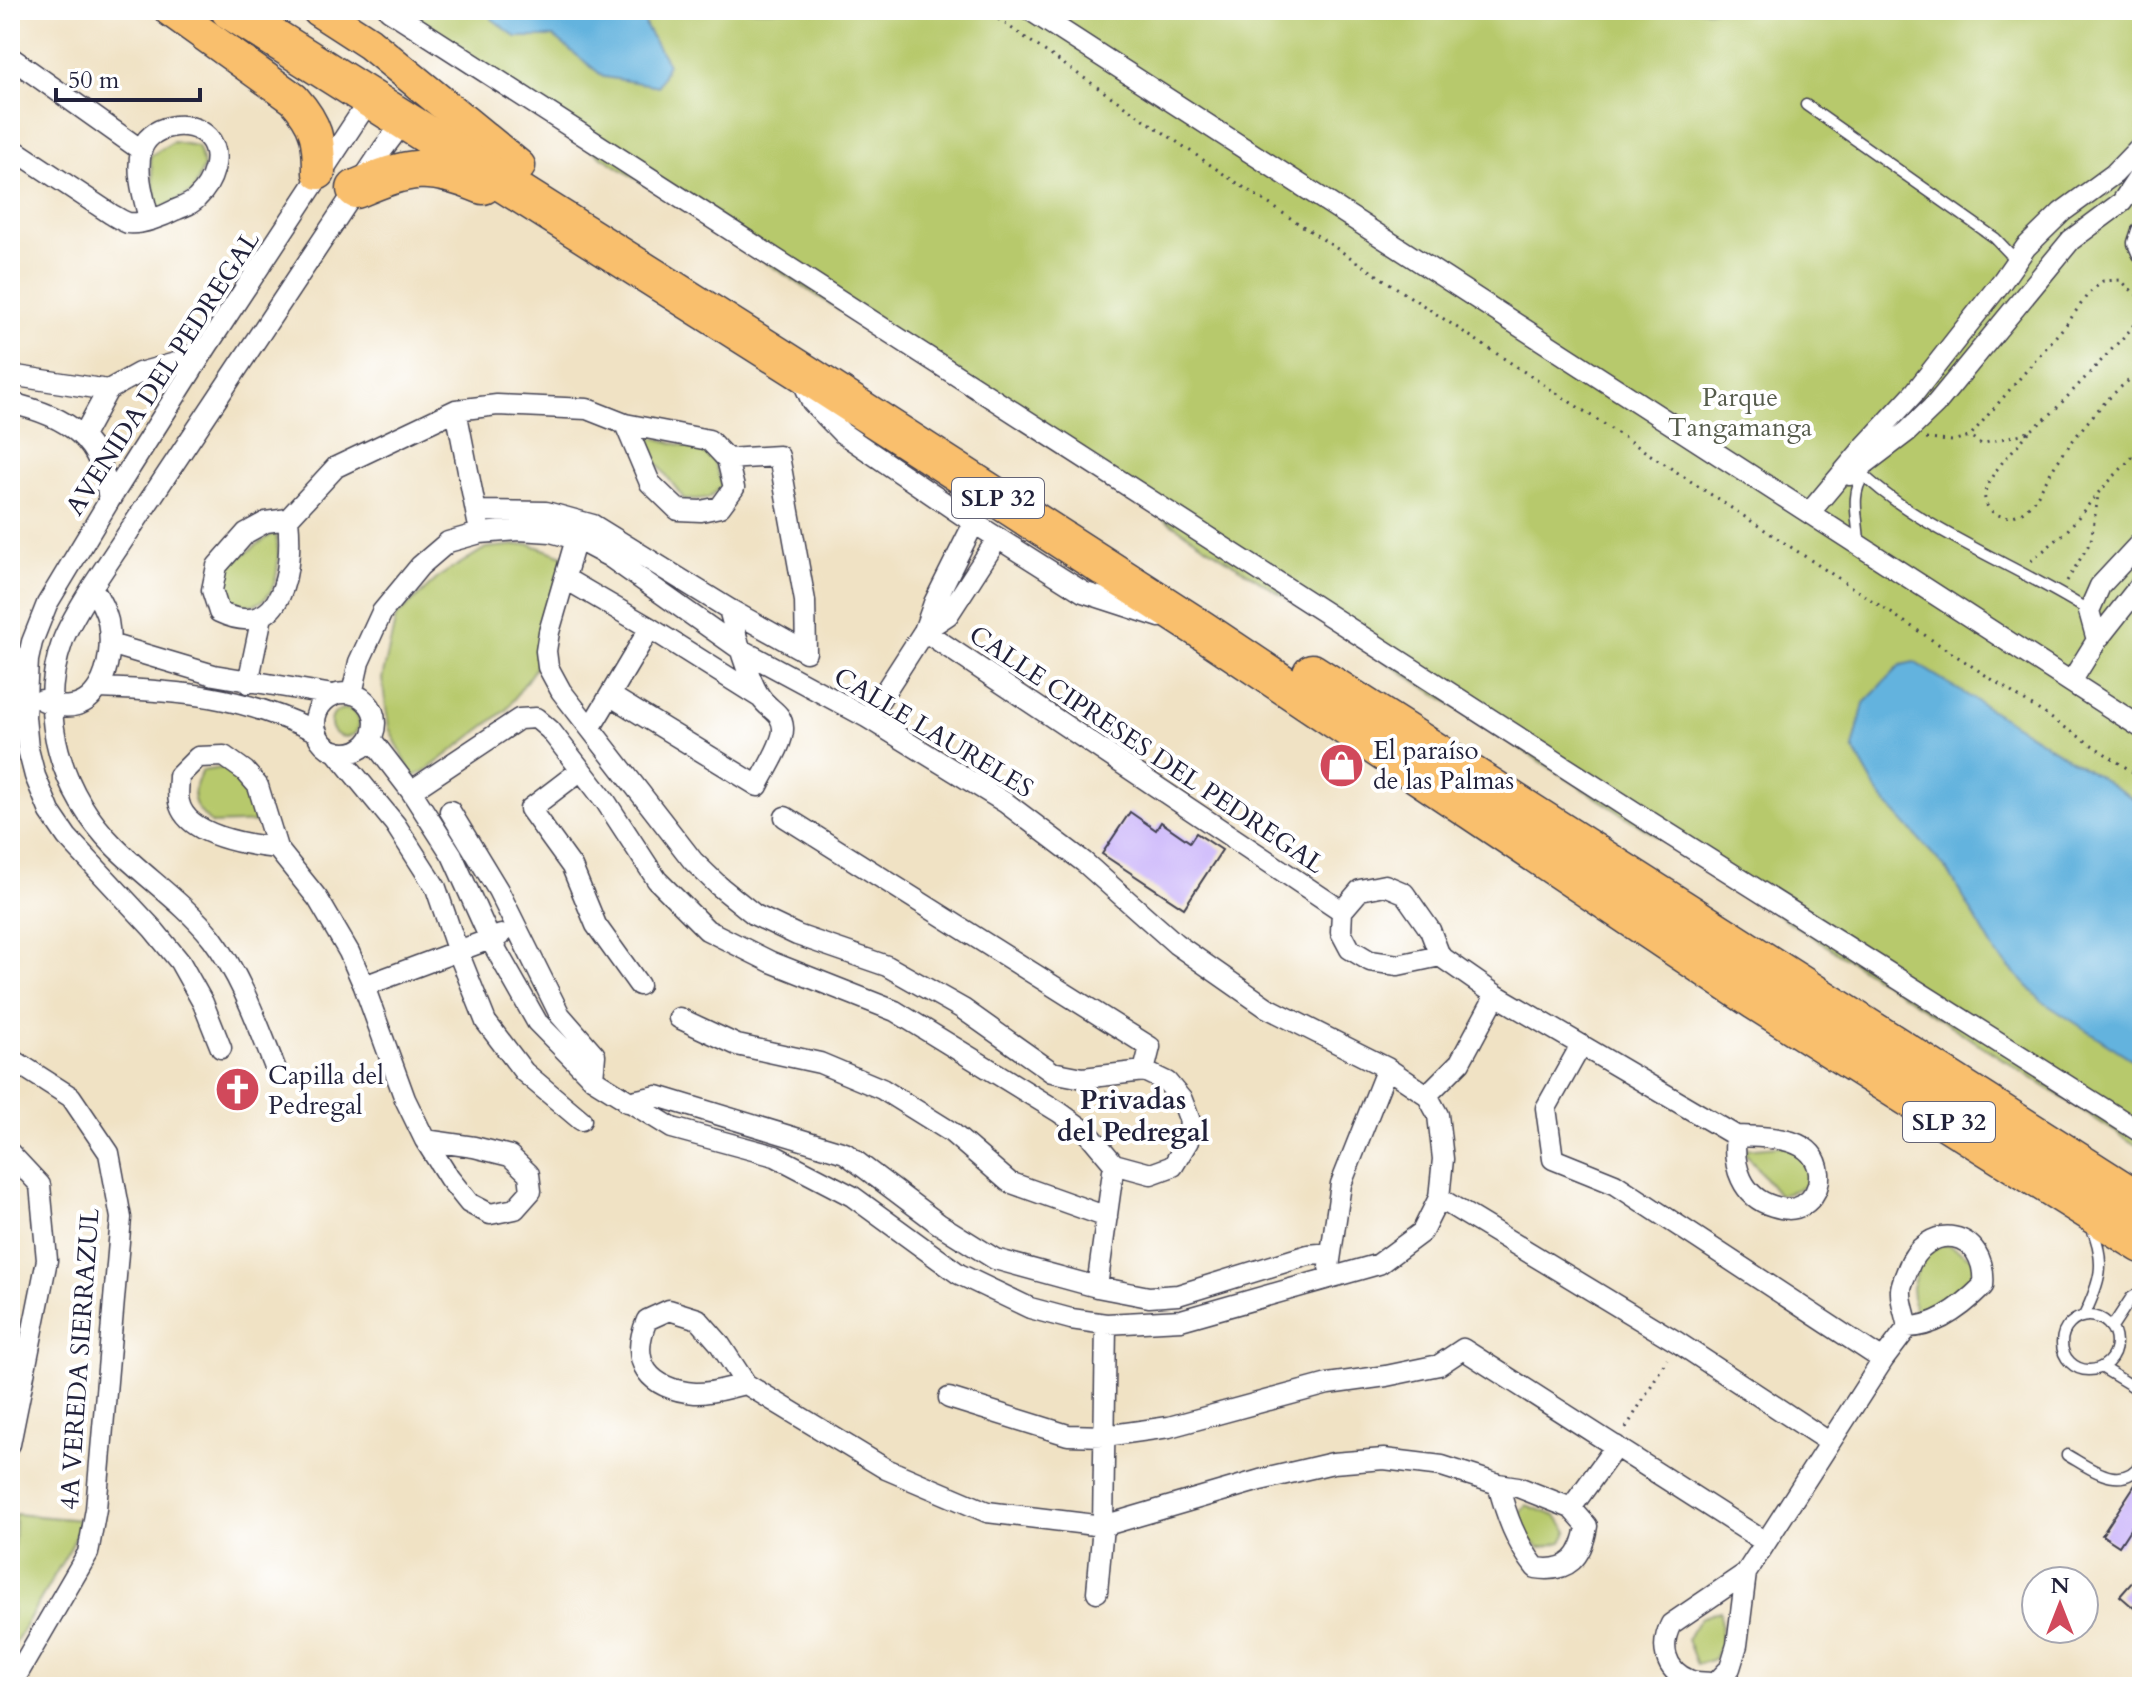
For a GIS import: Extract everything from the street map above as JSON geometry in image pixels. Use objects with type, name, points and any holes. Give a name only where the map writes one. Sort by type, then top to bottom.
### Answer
[{"type":"highway","name":"SLP 32","points":[[230,10],[798,369],[1202,630],[1756,1001],[2142,1244]]},
{"type":"highway","name":"SLP 32","points":[[279,10],[2142,1203]]},
{"type":"highway","points":[[356,189],[408,169],[444,171],[557,216]]},
{"type":"main road","points":[[170,10],[294,99],[311,119],[319,143],[319,173]]},
{"type":"main road","points":[[318,10],[369,43],[519,166]]},
{"type":"street","points":[[389,10],[1650,822],[2142,1133]]},
{"type":"street","points":[[1030,10],[2142,728]]},
{"type":"street","points":[[10,57],[141,150]]},
{"type":"street","name":"AVENIDA DEL PEDREGAL","points":[[221,1048],[203,1003],[180,962],[67,837],[50,812],[28,749],[25,717],[30,651],[40,620],[109,501],[272,251],[319,173],[370,99]]},
{"type":"street","points":[[278,1075],[243,988],[212,939],[174,897],[117,849],[92,823],[77,800],[55,739],[51,704],[64,637],[92,587],[405,120]]},
{"type":"street","points":[[10,147],[129,223],[149,219],[196,200],[210,183],[215,155],[207,136],[196,129],[178,125],[165,127],[147,139],[141,150],[141,186],[149,219]]},
{"type":"street","points":[[1858,470],[2003,280],[2015,259],[2043,228],[2099,187],[2142,145]]},
{"type":"street","points":[[1810,512],[1836,481],[1858,470],[1908,431],[1936,404],[2071,240],[2122,202],[2142,172]]},
{"type":"street","points":[[2142,231],[2138,243],[2142,252]]},
{"type":"street","points":[[272,251],[302,271]]},
{"type":"street","points":[[83,436],[108,390],[139,373],[176,363],[206,348]]},
{"type":"street","points":[[798,369],[812,402],[842,433],[974,523],[1083,592],[1202,630]]},
{"type":"street","points":[[10,375],[108,390]]},
{"type":"street","points":[[31,408],[41,380]]},
{"type":"street","points":[[10,403],[31,408],[83,436],[102,463],[109,501]]},
{"type":"street","points":[[288,519],[290,542],[281,599],[262,616],[239,621],[219,612],[212,590],[217,566],[246,533],[266,522],[288,519],[336,467],[456,410],[497,405],[587,409],[625,424],[709,440],[727,459],[734,488],[720,507],[701,511],[678,510],[650,483],[625,424]]},
{"type":"street","points":[[456,410],[480,533]]},
{"type":"street","points":[[476,511],[546,512],[593,525],[729,609],[806,652],[805,601],[779,456],[727,459]]},
{"type":"street","points":[[868,718],[924,631],[934,603],[974,523]]},
{"type":"street","points":[[411,791],[519,719],[536,718],[550,730],[606,802],[657,880],[707,930],[771,962],[895,1011],[1059,1112],[1088,1133],[1114,1164],[1151,1174],[1173,1166],[1188,1141],[1190,1121],[1182,1100],[1167,1082],[1144,1071],[1083,1078],[1052,1072],[963,1009],[887,966],[797,935],[755,915],[693,861],[561,691],[548,667],[546,651],[549,632],[576,539],[593,525]]},
{"type":"street","name":"CALLE LAURELES","points":[[343,695],[382,612],[420,566],[448,542],[480,533],[519,530],[551,532],[576,539],[610,557],[740,649],[868,718],[1006,803],[1084,862],[1176,944],[1266,1007],[1387,1068],[1427,1095]]},
{"type":"street","points":[[924,631],[948,615],[998,538]]},
{"type":"street","points":[[2097,640],[2089,611],[2100,586],[2142,541]]},
{"type":"street","points":[[566,579],[761,698],[778,713],[783,726],[779,743],[758,786],[611,696]]},
{"type":"street","points":[[2071,682],[2097,640],[2142,583]]},
{"type":"street","points":[[26,688],[51,704],[76,706],[89,700],[99,688],[106,670],[110,644],[103,606],[92,587]]},
{"type":"street","points":[[729,609],[740,649],[761,698]]},
{"type":"street","points":[[248,683],[262,616]]},
{"type":"street","points":[[591,727],[650,628]]},
{"type":"street","name":"CALLE CIPRESES DEL PEDREGAL","points":[[924,631],[1342,911]]},
{"type":"street","points":[[110,644],[317,732]]},
{"type":"street","points":[[99,688],[178,691],[248,683],[365,700],[373,711],[376,725],[371,739],[362,748],[349,753],[335,751]]},
{"type":"street","points":[[343,695],[321,704],[316,718],[317,732],[324,744],[335,751],[395,824],[436,888],[486,1022],[524,1072],[581,1120]]},
{"type":"street","points":[[371,739],[411,791],[452,855],[490,939],[537,1022],[593,1079],[672,1128],[775,1156],[852,1196],[959,1274],[1030,1308],[1071,1319],[1106,1324],[1181,1320],[1379,1264],[1422,1232],[1439,1198],[1443,1159],[1438,1115],[1427,1095],[1460,1062],[1496,995]]},
{"type":"street","points":[[277,848],[238,842],[197,827],[179,804],[179,776],[198,757],[224,756],[245,771],[258,786],[277,848],[318,899],[349,952],[405,1099],[425,1140],[469,1203],[490,1214],[515,1209],[531,1191],[529,1174],[510,1156],[425,1140]]},
{"type":"street","points":[[581,770],[530,809],[572,867],[596,925],[639,985]]},
{"type":"street","points":[[450,811],[498,890],[560,1015],[595,1055],[593,1079]]},
{"type":"street","points":[[785,817],[1150,1047],[1144,1071]]},
{"type":"street","points":[[452,855],[472,846]]},
{"type":"street","points":[[436,888],[462,879]]},
{"type":"street","points":[[1440,956],[1398,965],[1370,961],[1350,949],[1341,932],[1342,911],[1360,890],[1385,885],[1404,893],[1430,930],[1440,956],[1496,995],[1736,1136],[1779,1138],[1807,1149],[1818,1165],[1820,1181],[1813,1196],[1801,1207],[1785,1210],[1762,1203],[1746,1189],[1737,1167],[1736,1136]]},
{"type":"street","points":[[364,986],[516,929]]},
{"type":"street","points":[[537,1022],[560,1015]]},
{"type":"street","points":[[679,1018],[737,1045],[820,1063],[882,1089],[951,1132],[1009,1182],[1107,1217]]},
{"type":"street","points":[[1580,1047],[1546,1108],[1553,1159],[1615,1184],[1883,1360]]},
{"type":"street","name":"4A VEREDA SIERRAZUL","points":[[10,1058],[71,1097],[109,1153],[121,1218],[96,1509],[88,1553],[10,1687]]},
{"type":"street","points":[[1327,1279],[1341,1184],[1387,1068]]},
{"type":"street","points":[[627,1102],[657,1096],[845,1153],[939,1224],[995,1259],[1097,1287],[1149,1297],[1178,1295],[1308,1255],[1331,1253]]},
{"type":"street","points":[[672,1128],[688,1105]]},
{"type":"street","points":[[775,1156],[787,1134]]},
{"type":"street","points":[[10,1153],[40,1185],[47,1260],[10,1444]]},
{"type":"street","points":[[1097,1287],[1114,1164]]},
{"type":"street","points":[[852,1196],[868,1171]]},
{"type":"street","points":[[1439,1198],[1677,1342],[1829,1442]]},
{"type":"street","points":[[926,1250],[939,1224]]},
{"type":"street","points":[[1746,1573],[1742,1619],[1730,1668],[1715,1684],[1686,1683],[1669,1664],[1664,1649],[1664,1637],[1671,1624],[1746,1573],[1883,1360],[1908,1327],[1901,1289],[1910,1263],[1923,1244],[1940,1237],[1953,1237],[1967,1243],[1980,1256],[1985,1269],[1983,1286],[1968,1301],[1943,1317],[1921,1327],[1908,1327]]},
{"type":"street","points":[[1030,1308],[1037,1271]]},
{"type":"street","points":[[1178,1295],[1181,1320]]},
{"type":"street","points":[[746,1384],[698,1393],[670,1387],[651,1377],[639,1360],[640,1337],[647,1320],[669,1310],[698,1319],[719,1343],[746,1384],[886,1469],[987,1512],[1103,1526],[1260,1480],[1333,1463],[1384,1459],[1442,1466],[1498,1484],[1518,1487],[1571,1508],[1587,1526],[1584,1547],[1571,1562],[1552,1571],[1536,1568],[1522,1550],[1505,1512],[1498,1484]]},
{"type":"street","points":[[1097,1592],[1103,1526],[1106,1324]]},
{"type":"street","points":[[949,1398],[1068,1435],[1105,1436],[1169,1427],[1328,1384],[1439,1365],[1463,1349],[1765,1542]]},
{"type":"street","points":[[1571,1508],[1616,1446]]},
{"type":"lane","points":[[1806,105],[1995,238],[2015,259]]},
{"type":"lane","points":[[1858,470],[1859,545]]},
{"type":"lane","points":[[1858,470],[1908,509],[2089,611]]},
{"type":"lane","points":[[2082,1206],[2100,1257],[2100,1283],[2084,1316]]},
{"type":"lane","points":[[2112,1327],[2131,1298],[2142,1291]]},
{"type":"lane","points":[[2084,1316],[2100,1317],[2112,1327],[2117,1342],[2113,1357],[2101,1367],[2086,1370],[2072,1364],[2063,1351],[2062,1336],[2070,1322],[2084,1316]]},
{"type":"lane","points":[[2101,1367],[2142,1392]]},
{"type":"lane","points":[[2067,1455],[2108,1478],[2127,1476],[2142,1462]]},
{"type":"path","points":[[985,10],[1228,177],[2142,778]]},
{"type":"path","points":[[1908,431],[1930,440],[1952,441],[1970,436],[2069,321],[2088,294],[2103,281],[2120,280],[2138,296],[2138,314],[2132,328],[2050,415],[2029,432],[1986,487],[1985,499],[1990,510],[2013,518],[2039,495],[2052,470],[2108,398],[2127,380],[2142,372]]},
{"type":"path","points":[[1970,436],[1981,444],[2029,432]]},
{"type":"path","points":[[2016,569],[2048,549],[2066,532],[2142,447]]},
{"type":"path","points":[[2058,592],[2091,541],[2099,492]]},
{"type":"path","points":[[1616,1446],[1677,1342]]},
{"type":"green space","name":"Parque Tangamanga","points":[[374,10],[2142,10],[2142,1149]]},
{"type":"green space","points":[[173,142],[197,146],[204,166],[193,192],[157,211],[150,156]]},
{"type":"green space","points":[[648,436],[702,451],[714,462],[722,486],[709,498],[685,500],[657,463]]},
{"type":"green space","points":[[275,532],[278,565],[273,587],[259,602],[248,605],[230,600],[219,582],[235,561]]},
{"type":"green space","points":[[529,544],[566,557],[538,664],[507,709],[427,770],[413,777],[389,728],[382,679],[396,617],[440,576],[486,548]]},
{"type":"green space","points":[[345,709],[355,713],[359,723],[355,733],[345,737],[335,733],[331,723],[335,713]]},
{"type":"green space","points":[[228,767],[264,822],[212,824],[196,806],[195,788],[202,771]]},
{"type":"green space","points":[[1789,1145],[1806,1161],[1812,1177],[1804,1187],[1779,1195],[1742,1149]]},
{"type":"green space","points":[[1941,1245],[1949,1245],[1976,1261],[1973,1287],[1915,1320],[1912,1287],[1922,1257]]},
{"type":"green space","points":[[1526,1505],[1556,1516],[1568,1531],[1562,1542],[1540,1548],[1528,1538],[1518,1516]]},
{"type":"green space","points":[[15,1514],[81,1520],[72,1545],[11,1650]]},
{"type":"green space","points":[[1720,1611],[1721,1645],[1714,1659],[1697,1665],[1687,1639],[1700,1618]]},
{"type":"water","points":[[489,10],[642,10],[646,27],[668,64],[658,86],[604,77],[554,37],[516,37],[492,19]]},
{"type":"water","points":[[1914,662],[2142,804],[2142,1066],[2043,1002],[1997,955],[1948,871],[1880,796],[1853,748],[1864,703],[1901,665]]},
{"type":"building","points":[[1130,812],[1156,830],[1161,822],[1190,842],[1196,833],[1222,850],[1184,908],[1102,854]]},
{"type":"building","points":[[2142,1474],[2142,1532],[2132,1526],[2119,1546],[2102,1535]]},
{"type":"building","points":[[2134,1580],[2142,1586],[2142,1615],[2120,1596]]},
{"type":"place","name":"El paraíso de las Palmas","points":[[1342,765]]},
{"type":"place","name":"Capilla del Pedregal","points":[[237,1090]]},
{"type":"district","name":"Privadas del Pedregal","points":[[1133,1115]]}]
